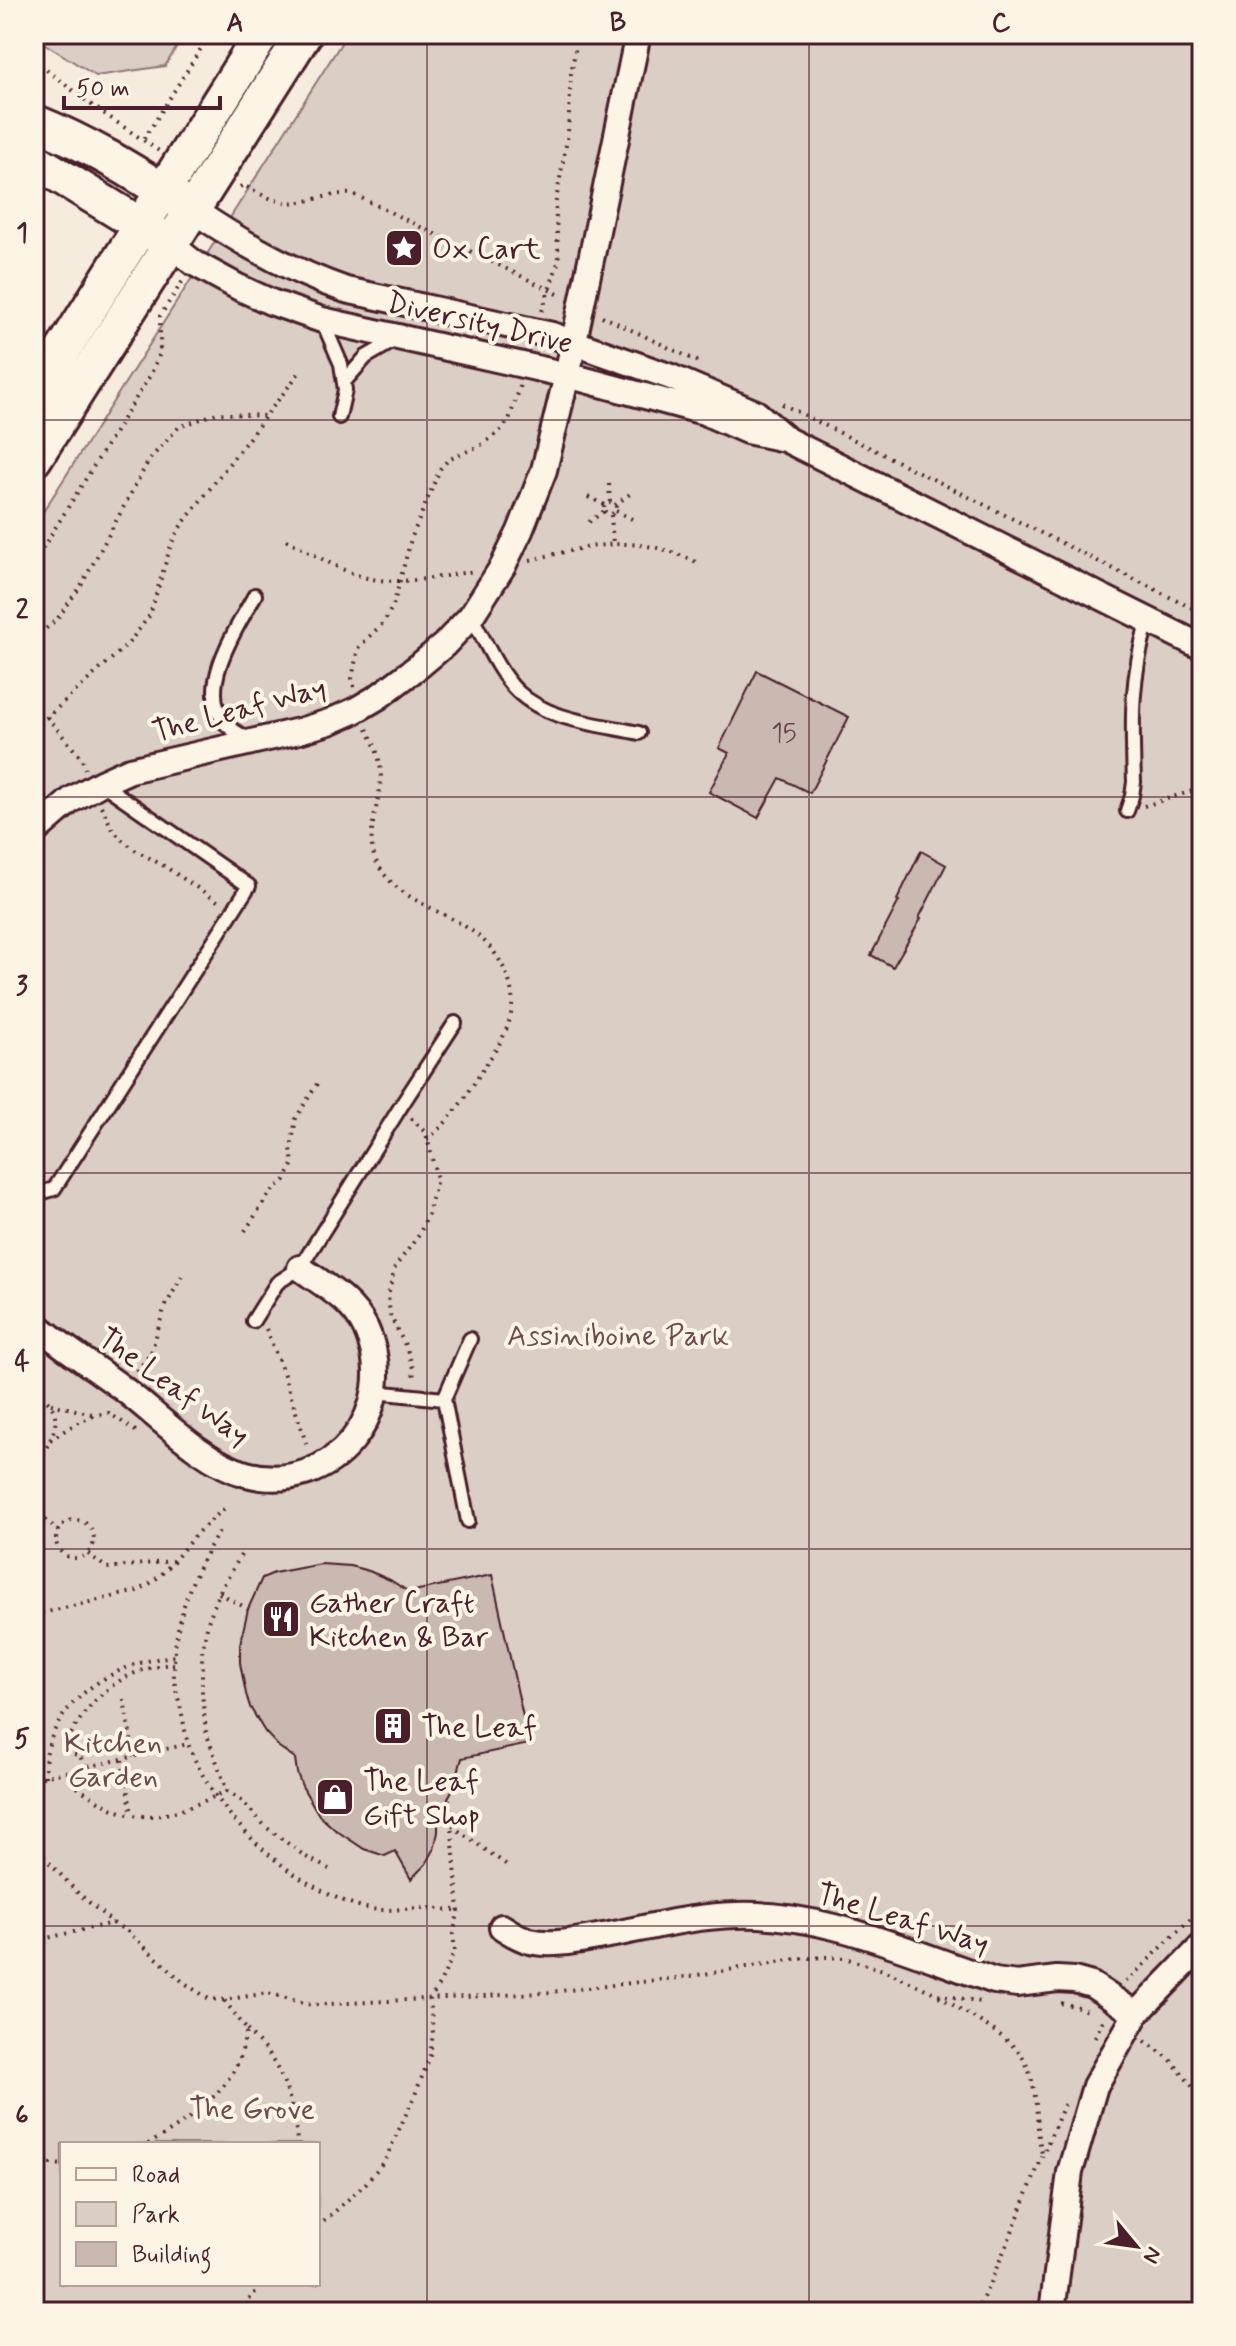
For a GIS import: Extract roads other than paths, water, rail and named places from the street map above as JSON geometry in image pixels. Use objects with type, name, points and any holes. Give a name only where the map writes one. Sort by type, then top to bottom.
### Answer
[{"type":"main road","points":[[34,396],[262,34]]},
{"type":"main road","points":[[34,459],[304,34]]},
{"type":"main road","points":[[34,122],[109,157],[193,210]]},
{"type":"main road","points":[[34,160],[170,244]]},
{"type":"street","name":"The Leaf Way","points":[[34,832],[71,800],[130,770],[256,743],[329,722],[378,697],[444,645],[471,616],[503,566],[544,470],[567,375],[638,34]]},
{"type":"street","name":"Diversity Drive","points":[[193,210],[281,264],[315,279],[346,290],[552,335],[671,377],[756,413],[785,439]]},
{"type":"street","name":"Diversity Drive","points":[[170,244],[194,263],[238,287],[322,320],[567,375],[704,412],[747,431],[785,439],[1202,647]]},
{"type":"street","name":"The Leaf Way","points":[[34,1323],[124,1389],[215,1462],[249,1475],[276,1478],[298,1476],[315,1471],[335,1459],[351,1442],[370,1410],[375,1392],[372,1349],[365,1329],[339,1296],[300,1268]]},
{"type":"street","name":"The Leaf Way","points":[[502,1927],[516,1936],[542,1942],[575,1941],[692,1918],[771,1914],[800,1918],[831,1925],[995,1981],[1017,1984],[1057,1979],[1092,1985],[1121,2021]]},
{"type":"street","points":[[1052,2312],[1073,2159],[1095,2086],[1121,2021],[1202,1946]]},
{"type":"lane","points":[[322,320],[337,351],[344,382],[339,417]]},
{"type":"lane","points":[[344,382],[366,357],[402,336]]},
{"type":"lane","points":[[255,595],[215,673],[215,700],[227,726],[256,743]]},
{"type":"lane","points":[[471,616],[503,673],[516,690],[535,705],[560,716],[639,733]]},
{"type":"lane","points":[[1127,811],[1134,782],[1133,685],[1148,620]]},
{"type":"lane","points":[[34,1195],[54,1189],[249,886],[97,786]]},
{"type":"lane","points":[[256,1317],[277,1283],[300,1268],[455,1023]]},
{"type":"lane","points":[[468,1521],[444,1399],[470,1339]]},
{"type":"lane","points":[[375,1392],[444,1399]]},
{"type":"place","name":"Ox Cart","points":[[404,248]]},
{"type":"place","name":"Gather Craft Kitchen & Bar","points":[[281,1619]]},
{"type":"place","name":"The Leaf","points":[[393,1726]]},
{"type":"place","name":"The Leaf Gift Shop","points":[[335,1797]]},
{"type":"park label","name":"Assiniboine Park","points":[[618,1335]]},
{"type":"park label","name":"Kitchen Garden","points":[[113,1759]]},
{"type":"park label","name":"The Grove","points":[[252,2108]]}]
